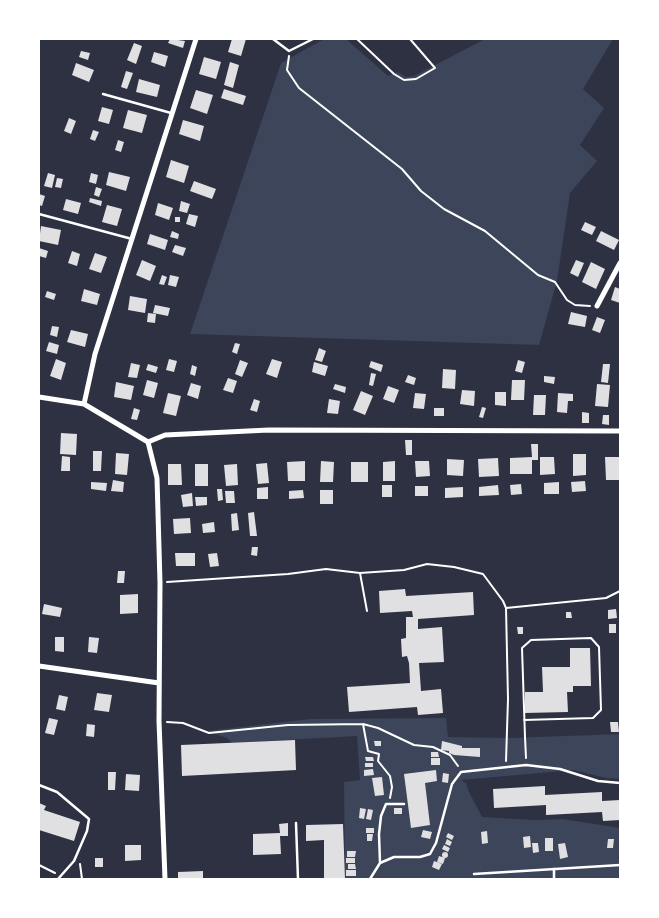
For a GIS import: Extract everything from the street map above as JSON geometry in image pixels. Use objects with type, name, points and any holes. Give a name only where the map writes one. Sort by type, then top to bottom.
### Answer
[{"type":"street","points":[[84,404],[95,354],[196,39]]},
{"type":"street","points":[[597,306],[620,263]]},
{"type":"street","points":[[39,397],[84,404],[148,442],[157,478],[160,583],[159,721],[165,879]]},
{"type":"street","points":[[148,442],[165,435],[270,430],[620,431]]},
{"type":"street","points":[[39,666],[159,683]]},
{"type":"lane","points":[[273,39],[289,51],[314,39]]},
{"type":"lane","points":[[102,94],[173,113]]},
{"type":"lane","points":[[39,214],[133,239]]},
{"type":"lane","points":[[370,879],[380,863],[394,856],[420,857],[430,854],[436,842],[452,784],[462,772],[526,765],[560,768],[598,780],[620,783]]},
{"type":"lane","points":[[39,785],[57,792],[89,819],[87,831],[74,861],[58,879]]},
{"type":"lane","points":[[380,863],[380,834],[382,816],[386,804],[404,804]]},
{"type":"lane","points":[[296,823],[298,879]]},
{"type":"lane","points":[[474,874],[620,865]]},
{"type":"lane","points":[[554,869],[554,879]]},
{"type":"path","points":[[357,39],[394,74],[404,80],[416,79],[435,68],[410,39]]},
{"type":"path","points":[[289,51],[287,70],[299,88],[402,169],[420,191],[444,209],[485,231],[538,275],[555,282],[567,300],[575,305],[597,306]]},
{"type":"path","points":[[160,583],[288,574],[326,569],[360,573],[404,570],[426,564],[483,574],[506,608],[506,767]]},
{"type":"path","points":[[360,573],[367,611]]},
{"type":"path","points":[[506,608],[562,604],[606,598],[620,592]]},
{"type":"path","points":[[524,720],[593,718],[601,710],[599,647],[591,638],[531,640],[522,648],[524,720],[526,765]]},
{"type":"path","points":[[159,721],[183,724],[208,733],[298,724],[363,724],[378,728],[414,745],[433,747],[450,755],[462,772]]},
{"type":"path","points":[[363,724],[368,751],[379,754],[378,760],[382,769],[390,776],[391,795],[386,804]]},
{"type":"path","points":[[74,861],[81,865],[82,879]]},
{"type":"path","points":[[39,866],[61,876]]},
{"type":"shaded area","points":[[324,39],[346,39],[388,76],[397,72],[406,77],[414,76],[485,39],[613,39],[583,89],[604,108],[580,145],[597,161],[570,193],[557,281],[539,345],[190,334],[281,63]]},
{"type":"shaded area","points":[[446,718],[448,737],[510,738],[620,734],[620,779],[606,778],[573,770],[461,780],[466,783],[482,817],[534,820],[563,819],[620,828],[620,879],[345,879],[344,782],[360,780],[357,736],[233,743],[227,738],[207,731],[309,719]]},
{"type":"building","points":[[170,39],[185,41],[183,48],[168,43]]},
{"type":"building","points":[[232,39],[246,39],[241,56],[228,52]]},
{"type":"building","points":[[134,43],[142,46],[136,64],[127,60]]},
{"type":"building","points":[[81,51],[90,53],[88,60],[79,57]]},
{"type":"building","points":[[154,52],[168,56],[165,67],[151,62]]},
{"type":"building","points":[[204,57],[221,62],[216,79],[199,74]]},
{"type":"building","points":[[230,62],[239,65],[233,88],[224,85]]},
{"type":"building","points":[[76,63],[94,70],[89,82],[72,75]]},
{"type":"building","points":[[126,71],[133,73],[127,89],[121,87]]},
{"type":"building","points":[[139,79],[160,85],[157,97],[136,92]]},
{"type":"building","points":[[224,89],[246,96],[243,105],[221,98]]},
{"type":"building","points":[[196,90],[213,95],[207,114],[190,108]]},
{"type":"building","points":[[102,107],[113,110],[109,124],[98,121]]},
{"type":"building","points":[[128,110],[147,115],[142,133],[123,128]]},
{"type":"building","points":[[69,118],[76,121],[71,134],[64,131]]},
{"type":"building","points":[[183,120],[204,126],[200,141],[179,134]]},
{"type":"building","points":[[93,130],[99,132],[95,141],[90,139]]},
{"type":"building","points":[[118,140],[124,142],[121,152],[115,150]]},
{"type":"building","points":[[171,160],[189,166],[184,183],[166,177]]},
{"type":"building","points":[[109,172],[130,177],[126,191],[106,185]]},
{"type":"building","points":[[48,173],[55,175],[52,188],[44,186]]},
{"type":"building","points":[[91,173],[98,175],[96,184],[89,182]]},
{"type":"building","points":[[57,178],[63,179],[61,188],[55,187]]},
{"type":"building","points":[[194,181],[216,189],[212,199],[190,191]]},
{"type":"building","points":[[96,187],[102,189],[99,197],[94,195]]},
{"type":"building","points":[[39,194],[45,196],[42,206],[39,205]]},
{"type":"building","points":[[90,198],[102,201],[101,206],[89,202]]},
{"type":"building","points":[[66,199],[81,203],[78,214],[63,210]]},
{"type":"building","points":[[181,201],[190,204],[187,213],[179,211]]},
{"type":"building","points":[[158,203],[173,208],[169,220],[155,215]]},
{"type":"building","points":[[107,205],[122,209],[117,226],[102,222]]},
{"type":"building","points":[[189,214],[198,216],[195,227],[186,224]]},
{"type":"building","points":[[175,217],[180,217],[180,222],[175,222]]},
{"type":"building","points":[[585,222],[596,227],[592,235],[581,230]]},
{"type":"building","points":[[41,226],[61,230],[58,245],[39,241]]},
{"type":"building","points":[[172,231],[179,234],[178,239],[170,237]]},
{"type":"building","points":[[601,231],[619,240],[614,250],[596,241]]},
{"type":"building","points":[[150,234],[168,240],[165,250],[147,244]]},
{"type":"building","points":[[175,245],[186,248],[183,256],[172,252]]},
{"type":"building","points":[[39,248],[48,251],[46,258],[39,256]]},
{"type":"building","points":[[72,251],[80,254],[77,266],[68,263]]},
{"type":"building","points":[[95,253],[107,257],[101,273],[89,269]]},
{"type":"building","points":[[142,260],[156,266],[150,281],[136,275]]},
{"type":"building","points":[[576,260],[584,263],[578,277],[570,273]]},
{"type":"building","points":[[591,262],[605,269],[596,289],[582,282]]},
{"type":"building","points":[[162,275],[167,277],[164,285],[159,284]]},
{"type":"building","points":[[170,275],[179,277],[176,287],[168,285]]},
{"type":"building","points":[[615,287],[620,289],[620,303],[611,300]]},
{"type":"building","points":[[84,289],[100,294],[97,305],[81,301]]},
{"type":"building","points":[[47,291],[56,294],[54,300],[45,297]]},
{"type":"building","points":[[130,296],[147,299],[145,313],[128,310]]},
{"type":"building","points":[[155,305],[170,308],[168,316],[153,313]]},
{"type":"building","points":[[571,312],[587,316],[585,327],[568,324]]},
{"type":"building","points":[[148,313],[156,314],[155,323],[147,322]]},
{"type":"building","points":[[597,317],[605,320],[600,333],[592,330]]},
{"type":"building","points":[[52,326],[59,327],[57,337],[50,335]]},
{"type":"building","points":[[71,330],[88,334],[85,347],[67,342]]},
{"type":"building","points":[[49,342],[59,345],[57,354],[46,351]]},
{"type":"building","points":[[235,343],[240,344],[237,354],[232,352]]},
{"type":"building","points":[[319,348],[326,351],[322,362],[315,360]]},
{"type":"building","points":[[56,359],[66,363],[61,380],[50,376]]},
{"type":"building","points":[[169,359],[177,361],[174,372],[166,370]]},
{"type":"building","points":[[272,359],[282,362],[277,378],[266,374]]},
{"type":"building","points":[[240,360],[248,363],[242,377],[235,374]]},
{"type":"building","points":[[518,360],[525,362],[522,373],[515,371]]},
{"type":"building","points":[[371,361],[383,365],[381,372],[369,367]]},
{"type":"building","points":[[314,362],[328,366],[325,376],[312,372]]},
{"type":"building","points":[[131,363],[140,365],[137,378],[128,377]]},
{"type":"building","points":[[148,364],[158,367],[156,373],[146,370]]},
{"type":"building","points":[[603,364],[610,364],[608,383],[601,382]]},
{"type":"building","points":[[192,365],[197,367],[195,376],[190,374]]},
{"type":"building","points":[[443,369],[456,370],[455,389],[442,388]]},
{"type":"building","points":[[371,373],[376,374],[373,386],[369,385]]},
{"type":"building","points":[[408,375],[416,378],[414,385],[405,382]]},
{"type":"building","points":[[544,376],[555,377],[554,384],[544,382]]},
{"type":"building","points":[[228,378],[237,381],[233,393],[223,390]]},
{"type":"building","points":[[147,380],[158,383],[154,398],[143,395]]},
{"type":"building","points":[[512,380],[525,380],[524,400],[511,400]]},
{"type":"building","points":[[116,382],[134,386],[131,400],[114,397]]},
{"type":"building","points":[[191,383],[201,386],[198,399],[187,395]]},
{"type":"building","points":[[335,384],[346,387],[345,393],[333,389]]},
{"type":"building","points":[[597,384],[610,385],[608,407],[595,406]]},
{"type":"building","points":[[388,386],[399,390],[394,403],[383,399]]},
{"type":"building","points":[[462,390],[475,391],[474,406],[460,404]]},
{"type":"building","points":[[361,391],[373,396],[365,415],[353,410]]},
{"type":"building","points":[[495,392],[506,392],[506,406],[495,405]]},
{"type":"building","points":[[168,393],[181,396],[176,416],[163,413]]},
{"type":"building","points":[[415,393],[426,394],[424,409],[413,408]]},
{"type":"building","points":[[558,393],[573,394],[573,401],[568,401],[567,413],[557,412]]},
{"type":"building","points":[[534,395],[546,395],[545,415],[533,415]]},
{"type":"building","points":[[254,399],[260,401],[257,412],[250,410]]},
{"type":"building","points":[[329,399],[340,401],[338,414],[327,413]]},
{"type":"building","points":[[482,407],[486,408],[483,418],[479,417]]},
{"type":"building","points":[[134,408],[140,410],[137,420],[131,419]]},
{"type":"building","points":[[434,408],[444,408],[444,416],[434,416]]},
{"type":"building","points":[[582,412],[589,413],[589,423],[582,423]]},
{"type":"building","points":[[603,415],[609,415],[609,425],[602,424]]},
{"type":"building","points":[[61,433],[77,434],[76,455],[60,454]]},
{"type":"building","points":[[405,440],[412,440],[412,455],[406,455]]},
{"type":"building","points":[[531,444],[538,444],[538,460],[532,460],[532,474],[510,474],[510,458],[532,457]]},
{"type":"building","points":[[93,451],[102,451],[101,471],[93,471]]},
{"type":"building","points":[[116,453],[129,454],[127,475],[115,474]]},
{"type":"building","points":[[573,454],[586,454],[586,475],[573,476]]},
{"type":"building","points":[[62,456],[70,457],[70,471],[61,471]]},
{"type":"building","points":[[540,457],[554,457],[555,474],[540,475]]},
{"type":"building","points":[[605,457],[620,457],[620,480],[606,480]]},
{"type":"building","points":[[498,458],[499,476],[479,477],[478,459]]},
{"type":"building","points":[[447,459],[464,460],[463,476],[447,475]]},
{"type":"building","points":[[305,461],[305,481],[288,481],[287,462]]},
{"type":"building","points":[[321,461],[334,462],[333,482],[320,482]]},
{"type":"building","points":[[395,461],[395,481],[383,481],[383,462]]},
{"type":"building","points":[[415,461],[429,461],[430,476],[416,477]]},
{"type":"building","points":[[351,462],[368,462],[368,482],[351,482]]},
{"type":"building","points":[[267,463],[269,483],[258,484],[256,464]]},
{"type":"building","points":[[168,464],[181,464],[182,485],[168,485]]},
{"type":"building","points":[[195,464],[208,464],[208,486],[195,486]]},
{"type":"building","points":[[237,464],[238,485],[226,486],[224,465]]},
{"type":"building","points":[[113,480],[124,482],[123,492],[111,491]]},
{"type":"building","points":[[585,481],[586,491],[572,492],[571,482]]},
{"type":"building","points":[[91,482],[107,483],[106,491],[91,489]]},
{"type":"building","points":[[559,482],[559,494],[544,494],[544,483]]},
{"type":"building","points":[[521,484],[522,494],[511,495],[510,485]]},
{"type":"building","points":[[382,485],[392,485],[392,497],[382,497]]},
{"type":"building","points":[[498,485],[499,495],[479,496],[479,487]]},
{"type":"building","points":[[415,486],[428,486],[428,496],[415,496]]},
{"type":"building","points":[[268,487],[268,499],[257,499],[257,488]]},
{"type":"building","points":[[463,487],[463,497],[445,498],[445,488]]},
{"type":"building","points":[[217,489],[222,489],[223,500],[218,501]]},
{"type":"building","points":[[303,490],[304,498],[289,499],[289,491]]},
{"type":"building","points":[[320,490],[333,490],[333,504],[320,504]]},
{"type":"building","points":[[225,491],[234,491],[235,503],[226,503]]},
{"type":"building","points":[[192,493],[193,506],[183,507],[181,495]]},
{"type":"building","points":[[195,497],[207,497],[207,505],[196,506]]},
{"type":"building","points":[[254,512],[257,536],[250,536],[248,513]]},
{"type":"building","points":[[237,513],[239,530],[232,531],[231,514]]},
{"type":"building","points":[[190,518],[191,533],[174,534],[173,519]]},
{"type":"building","points":[[214,522],[215,532],[203,533],[202,524]]},
{"type":"building","points":[[252,547],[258,547],[257,556],[251,555]]},
{"type":"building","points":[[175,553],[195,553],[195,566],[176,566]]},
{"type":"building","points":[[217,553],[219,566],[210,567],[208,554]]},
{"type":"building","points":[[118,571],[125,571],[124,583],[117,583]]},
{"type":"building","points":[[405,589],[406,596],[473,592],[474,615],[418,619],[418,629],[442,627],[444,662],[419,663],[421,691],[441,689],[443,713],[418,715],[417,707],[349,712],[347,687],[410,683],[409,663],[407,656],[402,657],[401,639],[406,638],[406,617],[413,617],[412,611],[380,613],[379,591]]},
{"type":"building","points":[[138,594],[138,613],[120,614],[120,595]]},
{"type":"building","points":[[44,604],[62,608],[60,617],[42,614]]},
{"type":"building","points":[[616,609],[617,618],[608,619],[608,610]]},
{"type":"building","points":[[566,612],[571,612],[572,618],[566,618]]},
{"type":"building","points":[[609,624],[616,624],[616,633],[609,633]]},
{"type":"building","points":[[517,627],[523,627],[523,634],[518,634]]},
{"type":"building","points":[[55,637],[64,637],[64,652],[55,651]]},
{"type":"building","points":[[89,637],[99,638],[97,653],[88,652]]},
{"type":"building","points":[[570,648],[590,648],[591,686],[573,686],[573,692],[567,692],[568,712],[525,713],[525,692],[543,692],[542,667],[570,667]]},
{"type":"building","points":[[97,693],[112,695],[109,712],[94,710]]},
{"type":"building","points":[[59,695],[68,697],[65,711],[56,709]]},
{"type":"building","points":[[49,718],[58,720],[54,735],[45,733]]},
{"type":"building","points":[[610,722],[618,722],[619,732],[611,732]]},
{"type":"building","points":[[87,724],[95,725],[94,737],[86,736]]},
{"type":"building","points":[[295,740],[296,770],[182,776],[181,745]]},
{"type":"building","points":[[374,741],[381,741],[381,746],[375,746]]},
{"type":"building","points":[[442,741],[462,746],[462,748],[480,748],[480,757],[454,755],[449,753],[449,751],[441,750]]},
{"type":"building","points":[[431,752],[438,752],[439,757],[431,757]]},
{"type":"building","points":[[365,757],[373,757],[374,761],[366,761]]},
{"type":"building","points":[[431,758],[440,758],[440,765],[431,765]]},
{"type":"building","points":[[365,763],[373,763],[373,767],[365,767]]},
{"type":"building","points":[[373,769],[374,775],[364,776],[364,770]]},
{"type":"building","points":[[436,770],[437,781],[425,783],[430,825],[411,828],[404,774]]},
{"type":"building","points":[[108,772],[116,772],[115,790],[108,790]]},
{"type":"building","points":[[443,773],[449,774],[448,783],[442,782]]},
{"type":"building","points":[[126,774],[140,775],[139,791],[125,790]]},
{"type":"building","points":[[382,777],[384,795],[375,796],[372,778]]},
{"type":"building","points":[[545,786],[545,795],[602,792],[602,801],[620,800],[620,820],[603,821],[602,812],[546,815],[546,805],[494,808],[493,789]]},
{"type":"building","points":[[39,803],[46,806],[44,810],[80,822],[74,841],[39,830]]},
{"type":"building","points":[[360,808],[366,809],[364,819],[359,818]]},
{"type":"building","points":[[394,808],[402,808],[402,814],[394,814]]},
{"type":"building","points":[[368,809],[373,810],[371,820],[366,819]]},
{"type":"building","points":[[288,823],[288,836],[280,836],[281,854],[253,855],[253,834],[280,833],[279,824]]},
{"type":"building","points":[[343,824],[345,879],[324,879],[324,840],[306,841],[306,825]]},
{"type":"building","points":[[366,828],[374,828],[374,833],[366,833]]},
{"type":"building","points":[[423,830],[432,832],[430,839],[421,837]]},
{"type":"building","points":[[487,831],[488,843],[482,844],[481,832]]},
{"type":"building","points":[[448,833],[454,836],[452,840],[446,837]]},
{"type":"building","points":[[367,834],[373,834],[372,841],[367,841]]},
{"type":"building","points":[[530,836],[531,847],[524,848],[523,837]]},
{"type":"building","points":[[545,838],[553,838],[553,851],[545,851]]},
{"type":"building","points":[[447,839],[452,842],[450,846],[445,844]]},
{"type":"building","points":[[608,839],[614,839],[613,848],[607,848]]},
{"type":"building","points":[[532,843],[538,843],[539,852],[533,853]]},
{"type":"building","points":[[565,843],[568,857],[560,859],[558,844]]},
{"type":"building","points":[[125,845],[141,845],[141,860],[125,861]]},
{"type":"building","points":[[444,845],[450,848],[448,852],[442,849]]},
{"type":"building","points":[[347,851],[356,851],[355,857],[347,857]]},
{"type":"building","points":[[445,852],[448,855],[445,858],[442,855]]},
{"type":"building","points":[[439,856],[445,858],[443,864],[437,862]]},
{"type":"building","points":[[95,858],[103,858],[103,867],[95,867]]},
{"type":"building","points":[[346,858],[355,858],[355,863],[346,863]]},
{"type":"building","points":[[434,861],[442,864],[439,870],[432,867]]},
{"type":"building","points":[[348,864],[355,864],[356,869],[348,869]]},
{"type":"building","points":[[346,870],[356,870],[356,876],[346,876]]},
{"type":"building","points":[[203,871],[203,879],[178,879],[178,872]]}]
